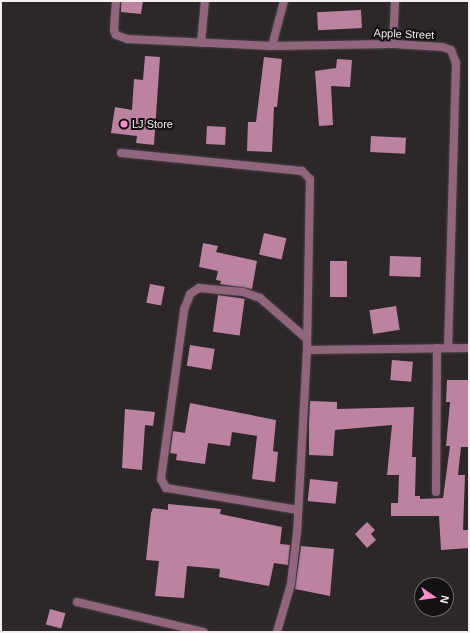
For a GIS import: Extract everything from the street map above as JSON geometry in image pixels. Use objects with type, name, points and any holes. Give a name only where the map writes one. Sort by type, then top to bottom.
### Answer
[{"type":"street","name":"Apple Street","points":[[116,1],[114,30],[122,38],[272,46],[393,44],[447,48],[456,63],[448,348]]},
{"type":"street","points":[[201,43],[205,1]]},
{"type":"street","points":[[272,46],[284,1]]},
{"type":"street","points":[[393,44],[395,1]]},
{"type":"street","points":[[121,153],[291,170],[307,175],[312,191],[308,339],[298,510],[291,584],[277,632]]},
{"type":"street","points":[[298,510],[166,488],[161,479],[184,310],[190,294],[198,288],[243,292],[260,298],[308,339]]},
{"type":"street","points":[[436,492],[437,348]]},
{"type":"street","points":[[307,350],[469,348]]},
{"type":"street","points":[[77,602],[204,632]]},
{"type":"building","points":[[121,1],[143,1],[141,14],[121,12]]},
{"type":"building","points":[[361,10],[362,28],[318,30],[317,12]]},
{"type":"building","points":[[145,56],[160,57],[154,145],[136,143],[137,136],[111,133],[115,107],[132,110],[134,79],[143,80]]},
{"type":"building","points":[[264,57],[282,59],[277,107],[274,107],[272,152],[247,151],[248,122],[256,122]]},
{"type":"building","points":[[337,59],[352,60],[350,87],[331,86],[333,125],[319,126],[315,71],[336,68]]},
{"type":"building","points":[[207,126],[226,127],[225,145],[206,144]]},
{"type":"building","points":[[371,136],[406,138],[405,154],[370,152]]},
{"type":"building","points":[[264,233],[286,238],[281,260],[259,254]]},
{"type":"building","points":[[203,243],[218,246],[216,252],[257,261],[252,289],[220,284],[221,281],[216,280],[218,271],[199,267]]},
{"type":"building","points":[[390,256],[421,257],[420,277],[389,276]]},
{"type":"building","points":[[330,261],[347,261],[347,297],[330,297]]},
{"type":"building","points":[[150,284],[165,287],[161,306],[146,303]]},
{"type":"building","points":[[218,295],[245,299],[240,335],[213,332]]},
{"type":"building","points":[[396,306],[400,330],[373,334],[369,310]]},
{"type":"building","points":[[190,345],[215,349],[211,370],[187,366]]},
{"type":"building","points":[[392,360],[413,362],[411,382],[390,380]]},
{"type":"building","points":[[447,380],[469,380],[469,447],[461,447],[458,475],[465,475],[463,530],[469,530],[469,548],[441,550],[439,516],[391,516],[391,503],[398,503],[399,475],[387,475],[392,425],[335,430],[333,456],[309,455],[309,424],[310,401],[337,402],[337,409],[414,407],[412,457],[416,457],[415,496],[420,496],[420,499],[443,498],[450,446],[446,446],[450,402],[446,402]]},
{"type":"building","points":[[190,403],[276,420],[273,451],[278,452],[275,482],[252,479],[257,436],[232,432],[230,446],[208,443],[205,464],[176,460],[177,454],[170,453],[173,431],[185,433]]},
{"type":"building","points":[[125,409],[155,412],[153,426],[145,425],[142,470],[122,468]]},
{"type":"building","points":[[310,479],[338,482],[336,504],[308,501]]},
{"type":"building","points":[[168,504],[221,509],[220,514],[282,527],[280,544],[290,545],[288,565],[274,563],[269,586],[219,577],[220,569],[187,566],[184,598],[155,596],[159,561],[146,560],[151,513],[153,508],[168,510]]},
{"type":"building","points":[[367,522],[375,530],[371,534],[376,540],[367,548],[355,534]]},
{"type":"building","points":[[301,546],[334,549],[330,596],[295,589]]},
{"type":"building","points":[[50,609],[65,613],[61,629],[46,624]]},
{"type":"place","name":"LJ Store","points":[[124,124]]}]
